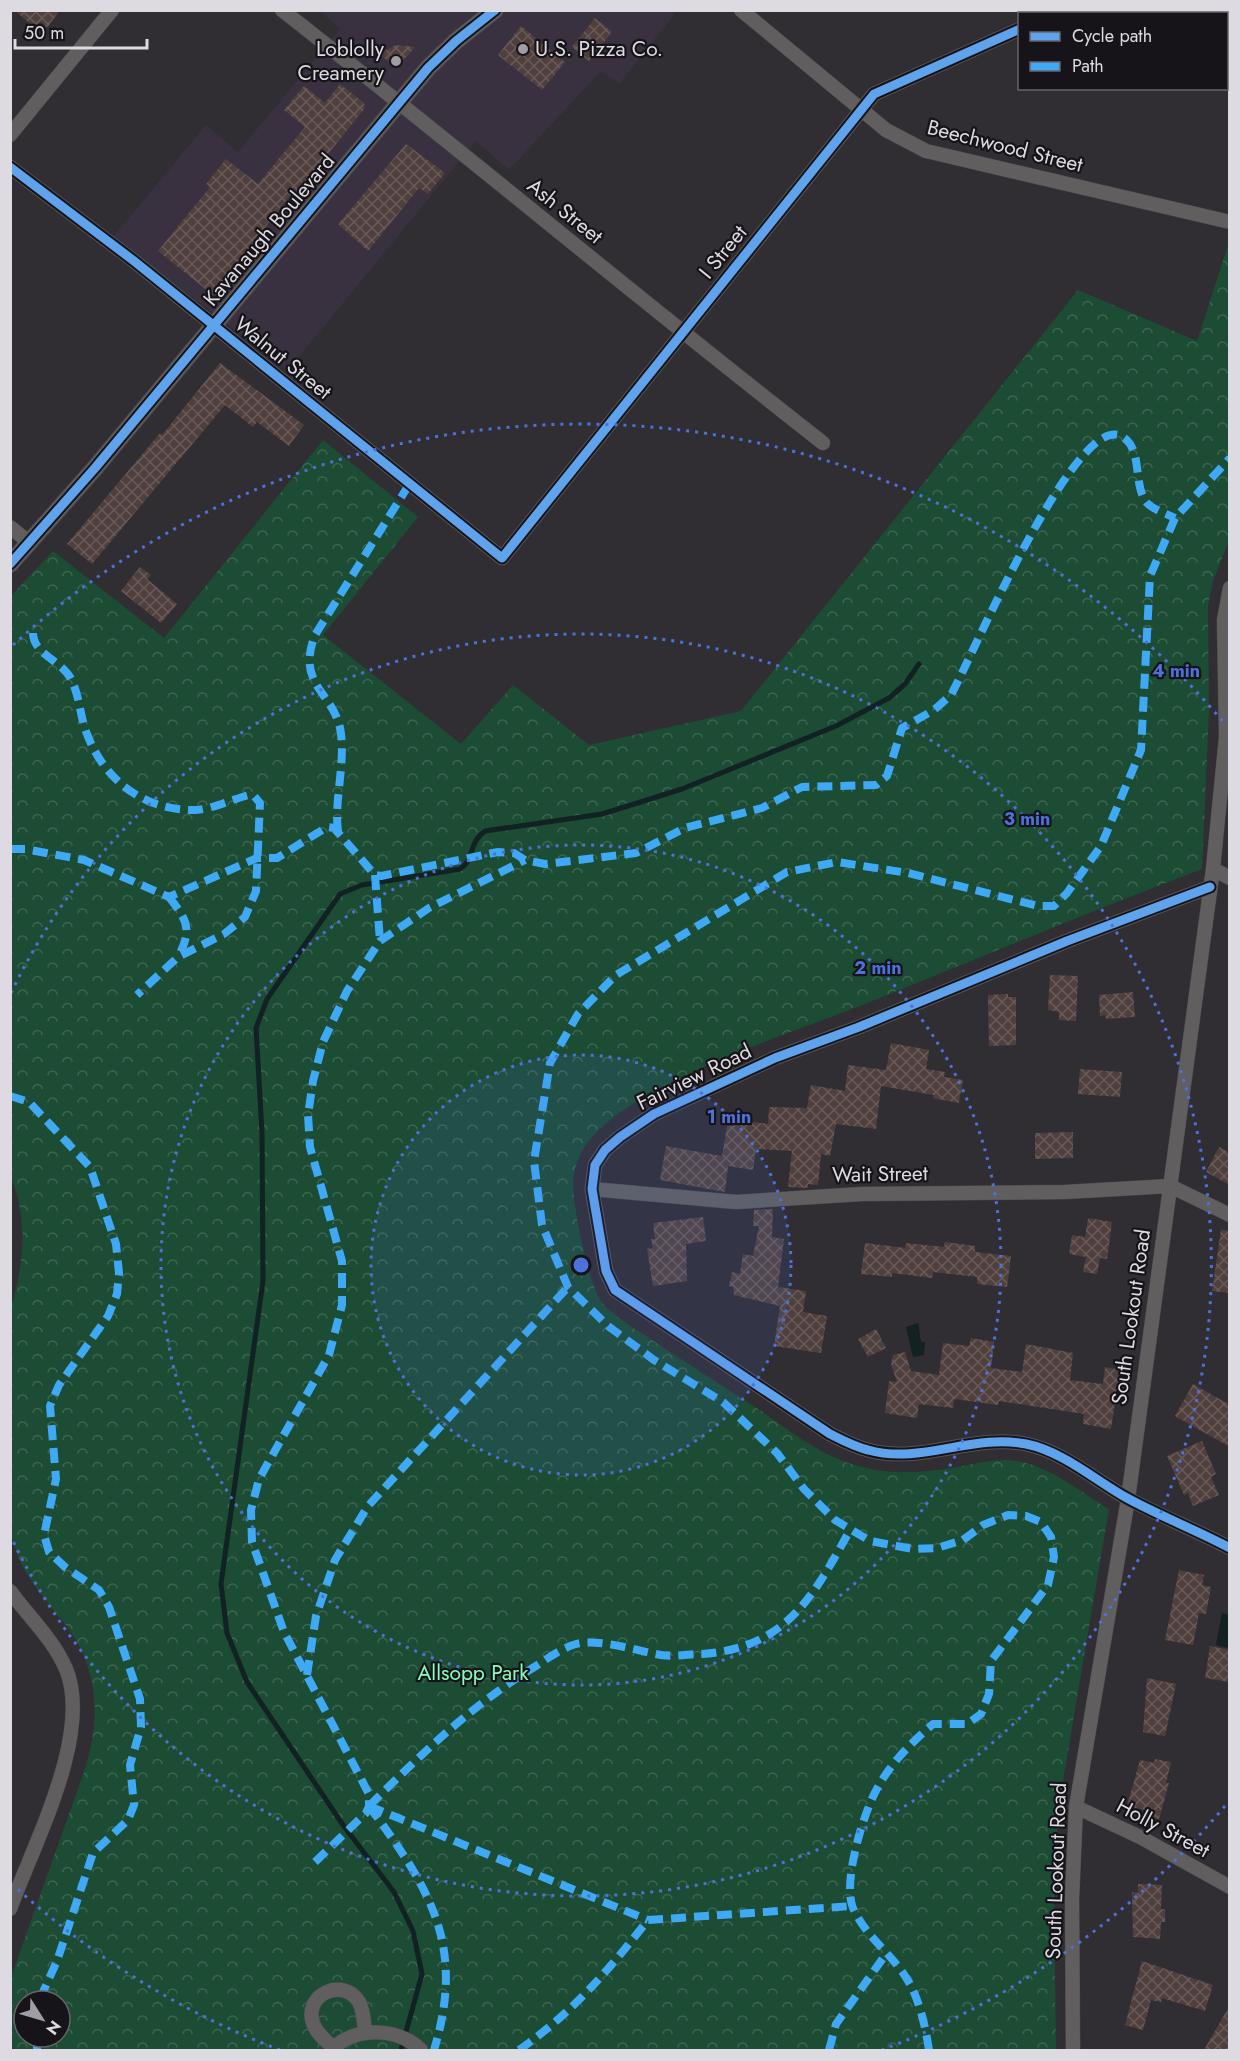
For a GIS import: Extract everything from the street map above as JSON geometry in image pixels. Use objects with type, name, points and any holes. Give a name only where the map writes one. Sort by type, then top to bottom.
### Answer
[{"type":"street","points":[[10,135],[112,10]]},
{"type":"street","name":"Ash Street","points":[[282,10],[399,102],[682,333],[823,443]]},
{"type":"street","name":"Kavanaugh Boulevard","points":[[10,564],[214,325],[399,102],[456,41],[495,10]]},
{"type":"street","name":"Beechwood Street","points":[[741,10],[886,130],[926,151],[1230,222]]},
{"type":"street","name":"I Street","points":[[502,558],[874,94],[1018,31]]},
{"type":"street","name":"Walnut Street","points":[[10,167],[214,325],[502,558]]},
{"type":"street","points":[[10,527],[30,543]]},
{"type":"street","name":"South Lookout Road","points":[[1073,2050],[1072,1899],[1076,1807],[1128,1499],[1213,869],[1226,736],[1224,620],[1230,588]]},
{"type":"street","points":[[1213,869],[1230,878]]},
{"type":"street","name":"Fairview Road","points":[[1210,887],[1067,941],[859,1028],[775,1058],[672,1104],[654,1114],[605,1150],[595,1165],[592,1189],[606,1271],[615,1290],[830,1434],[868,1450],[885,1453],[923,1452],[989,1441],[1029,1444],[1058,1456],[1128,1499],[1230,1548]]},
{"type":"street","points":[[1170,1186],[1230,1215]]},
{"type":"street","name":"Wait Street","points":[[592,1189],[736,1202],[862,1194],[1065,1192],[1170,1186]]},
{"type":"street","points":[[10,1591],[59,1655],[70,1683],[74,1710],[69,1747],[10,1909]]},
{"type":"street","name":"Holly Street","points":[[1076,1807],[1140,1837],[1230,1887]]},
{"type":"street","points":[[365,2033],[362,2010],[354,1995],[339,1989],[330,1990],[316,2000],[311,2015],[317,2031],[332,2049],[347,2039],[365,2033],[383,2032],[403,2038],[421,2050]]},
{"type":"shaded area","points":[[320,11],[677,11],[619,84],[601,71],[509,170],[476,141],[288,370],[113,237],[206,125],[238,152],[340,29]]},
{"type":"shaded area","points":[[918,1323],[921,1342],[925,1342],[924,1355],[913,1357],[906,1327]]},
{"type":"shaded area","points":[[1222,1613],[1229,1615],[1229,1648],[1216,1645]]},
{"type":"green space","name":"Allsopp Park","points":[[1229,242],[1230,538],[1213,581],[1208,606],[1209,711],[1202,869],[716,1061],[674,1081],[636,1102],[605,1124],[584,1148],[574,1172],[573,1181],[582,1245],[592,1282],[603,1304],[614,1315],[816,1448],[843,1461],[891,1472],[941,1470],[998,1460],[1022,1462],[1045,1470],[1109,1509],[1059,1804],[1054,1899],[1056,2050],[11,2050],[11,1977],[85,1769],[95,1712],[94,1694],[85,1658],[65,1624],[26,1572],[11,1534],[10,1310],[19,1276],[22,1225],[20,1208],[10,1176],[10,597],[53,551],[164,638],[323,440],[418,517],[323,635],[461,744],[513,685],[589,745],[741,711],[1078,290],[1197,341]]},
{"type":"building","points":[[14,10],[60,10],[47,28],[41,22],[35,28]]},
{"type":"building","points":[[595,18],[612,32],[589,61],[572,47]]},
{"type":"building","points":[[521,26],[565,62],[542,90],[498,55]]},
{"type":"building","name":"Loblolly Creamery","points":[[396,45],[415,47],[397,68],[379,54]]},
{"type":"building","points":[[340,84],[364,103],[365,108],[295,195],[292,193],[213,295],[158,251],[210,187],[206,184],[226,159],[258,184],[305,127],[284,110],[304,86],[325,103]]},
{"type":"building","points":[[406,144],[445,173],[428,194],[419,188],[368,251],[338,224]]},
{"type":"building","points":[[220,363],[304,425],[289,446],[257,422],[253,427],[225,405],[92,564],[67,544],[160,433],[162,435]]},
{"type":"building","points":[[140,567],[151,575],[147,579],[177,604],[161,623],[121,591]]},
{"type":"building","points":[[1050,975],[1078,976],[1076,1021],[1059,1020],[1059,1012],[1048,1010]]},
{"type":"building","points":[[1133,992],[1135,1017],[1106,1019],[1105,1015],[1100,1016],[1099,995]]},
{"type":"building","points":[[1008,994],[1008,997],[1016,997],[1016,1045],[989,1046],[988,995]]},
{"type":"building","points":[[891,1043],[929,1050],[926,1069],[945,1072],[944,1077],[963,1080],[959,1103],[933,1098],[934,1095],[881,1086],[876,1129],[836,1124],[830,1156],[821,1154],[818,1185],[808,1184],[808,1188],[788,1187],[792,1151],[756,1149],[753,1170],[728,1166],[725,1192],[660,1180],[666,1146],[722,1156],[727,1126],[732,1126],[734,1119],[768,1124],[769,1107],[807,1108],[811,1085],[845,1091],[848,1065],[886,1070]]},
{"type":"building","points":[[1080,1069],[1122,1072],[1120,1097],[1078,1094]]},
{"type":"building","points":[[1073,1132],[1073,1158],[1035,1159],[1035,1133]]},
{"type":"building","points":[[1219,1147],[1230,1153],[1230,1185],[1206,1172]]},
{"type":"building","points":[[773,1209],[772,1237],[784,1239],[778,1287],[806,1291],[803,1312],[827,1316],[821,1353],[774,1346],[780,1306],[734,1295],[733,1287],[729,1286],[732,1272],[740,1274],[743,1254],[753,1256],[759,1226],[753,1226],[754,1210]]},
{"type":"building","points":[[703,1217],[706,1241],[686,1244],[687,1281],[653,1286],[647,1249],[653,1248],[651,1239],[655,1239],[653,1223]]},
{"type":"building","points":[[1088,1218],[1112,1222],[1107,1259],[1100,1258],[1097,1274],[1083,1272],[1086,1257],[1069,1254],[1072,1235],[1085,1237]]},
{"type":"building","points":[[1221,1230],[1230,1231],[1230,1293],[1212,1291]]},
{"type":"building","points":[[945,1242],[975,1246],[975,1252],[1011,1256],[1007,1287],[977,1284],[977,1277],[933,1272],[932,1278],[892,1273],[892,1277],[861,1274],[865,1243],[905,1248],[906,1243],[944,1247]]},
{"type":"building","points":[[876,1329],[886,1348],[868,1357],[858,1339]]},
{"type":"building","points":[[971,1338],[994,1342],[991,1368],[1022,1372],[1026,1344],[1073,1353],[1070,1380],[1103,1384],[1105,1367],[1123,1370],[1120,1390],[1117,1389],[1111,1429],[1083,1424],[1084,1414],[999,1401],[998,1405],[954,1399],[953,1408],[919,1404],[917,1418],[885,1413],[889,1381],[897,1382],[891,1364],[893,1355],[905,1352],[911,1371],[939,1375],[943,1343],[969,1346]]},
{"type":"building","points":[[1193,1384],[1230,1405],[1230,1447],[1175,1416]]},
{"type":"building","points":[[1202,1441],[1216,1474],[1211,1477],[1219,1495],[1193,1506],[1188,1493],[1184,1495],[1167,1456]]},
{"type":"building","points":[[1179,1570],[1204,1575],[1202,1585],[1211,1587],[1206,1614],[1199,1613],[1193,1645],[1165,1640]]},
{"type":"building","points":[[1210,1646],[1230,1650],[1230,1682],[1205,1678]]},
{"type":"building","points":[[1147,1678],[1176,1684],[1165,1736],[1143,1732]]},
{"type":"building","points":[[1155,1759],[1171,1762],[1166,1783],[1169,1783],[1159,1819],[1143,1816],[1145,1810],[1127,1806],[1140,1760],[1154,1763]]},
{"type":"building","points":[[1138,1884],[1162,1885],[1161,1909],[1165,1909],[1165,1922],[1161,1922],[1160,1939],[1133,1937],[1132,1892],[1138,1893]]},
{"type":"building","points":[[1142,1961],[1213,1985],[1205,2011],[1162,1998],[1161,2002],[1151,2000],[1143,2030],[1125,2025]]},
{"type":"building","points":[[1230,2005],[1230,2050],[1204,2050]]},
{"type":"waterway","points":[[401,2050],[422,1974],[413,1931],[394,1892],[343,1825],[247,1682],[227,1633],[221,1584],[263,1281],[262,1133],[256,1028],[267,999],[340,894],[362,885],[460,869],[468,861],[476,841],[485,831],[602,814],[682,789],[836,726],[889,698],[905,684],[919,664]]},
{"type":"marked path","points":[[10,849],[25,849],[84,860],[169,897],[257,858],[277,858],[327,827],[334,828],[375,875],[381,876],[498,852],[514,853],[525,860],[545,864],[636,853],[685,828],[762,808],[802,787],[876,785],[887,776],[902,728],[934,710],[951,695],[1001,591],[1052,498],[1078,462],[1101,439],[1121,436],[1128,442],[1133,449],[1140,487],[1147,503],[1175,518]]},
{"type":"marked path","points":[[929,2050],[921,2010],[909,1982],[870,1934],[853,1908],[850,1881],[856,1846],[873,1796],[884,1776],[903,1752],[933,1724],[967,1724],[981,1714],[989,1694],[991,1661],[1048,1585],[1054,1557],[1051,1537],[1041,1522],[1026,1516],[1008,1515],[983,1525],[963,1540],[937,1548],[913,1549],[870,1541],[835,1520],[804,1489],[777,1453],[723,1402],[654,1360],[608,1326],[568,1287],[542,1225],[534,1161],[550,1063],[578,1014],[616,975],[787,872],[837,862],[908,873],[1038,906],[1054,906],[1067,893],[1101,846],[1141,750],[1150,576],[1175,518],[1230,458]]},
{"type":"marked path","points":[[338,832],[341,734],[338,720],[313,678],[310,652],[315,635],[410,483]]},
{"type":"marked path","points":[[33,633],[38,647],[63,668],[72,681],[85,728],[104,766],[129,790],[143,799],[177,809],[202,809],[249,795],[254,796],[260,803],[256,891],[245,917],[224,934],[178,957],[137,995]]},
{"type":"marked path","points":[[315,1862],[366,1813],[369,1806],[369,1794],[284,1632],[252,1542],[251,1510],[259,1479],[329,1355],[342,1305],[342,1261],[310,1147],[308,1115],[313,1081],[323,1042],[347,991],[380,941],[429,908],[525,860]]},
{"type":"marked path","points":[[375,875],[380,941]]},
{"type":"marked path","points":[[169,897],[186,925],[185,939],[178,957]]},
{"type":"marked path","points":[[10,1096],[29,1102],[90,1167],[116,1244],[119,1273],[117,1294],[108,1316],[59,1385],[50,1406],[56,1479],[44,1535],[49,1552],[65,1567],[99,1590],[109,1607],[140,1699],[141,1727],[130,1765],[134,1805],[128,1820],[93,1853],[57,1961],[44,1989]]},
{"type":"marked path","points":[[307,1675],[316,1616],[335,1560],[368,1506],[568,1287]]},
{"type":"marked path","points":[[369,1806],[468,1714],[512,1681],[566,1648],[576,1644],[595,1643],[666,1656],[702,1654],[731,1650],[755,1642],[776,1630],[794,1615],[809,1597],[850,1530]]},
{"type":"marked path","points":[[369,1806],[648,1920]]},
{"type":"marked path","points":[[369,1806],[391,1836],[425,1892],[444,1949],[446,1979],[443,2013],[434,2050]]},
{"type":"marked path","points":[[519,2050],[573,2006],[648,1920],[852,1906]]},
{"type":"marked path","points":[[829,2050],[836,2024],[886,1954]]},
{"type":"cycle path","points":[[10,564],[95,468],[428,68],[456,41],[495,10]]},
{"type":"cycle path","points":[[10,167],[134,261],[502,558],[874,94],[1018,30]]},
{"type":"cycle path","points":[[1210,887],[1067,941],[859,1027],[775,1058],[654,1114],[605,1150],[595,1165],[592,1189],[606,1271],[615,1290],[830,1434],[858,1447],[888,1454],[927,1452],[986,1442],[1026,1444],[1065,1459],[1127,1498],[1230,1548]]},
{"type":"place","name":"U.S. Pizza Co.","points":[[523,49]]},
{"type":"place","name":"Loblolly Creamery","points":[[396,61]]}]
